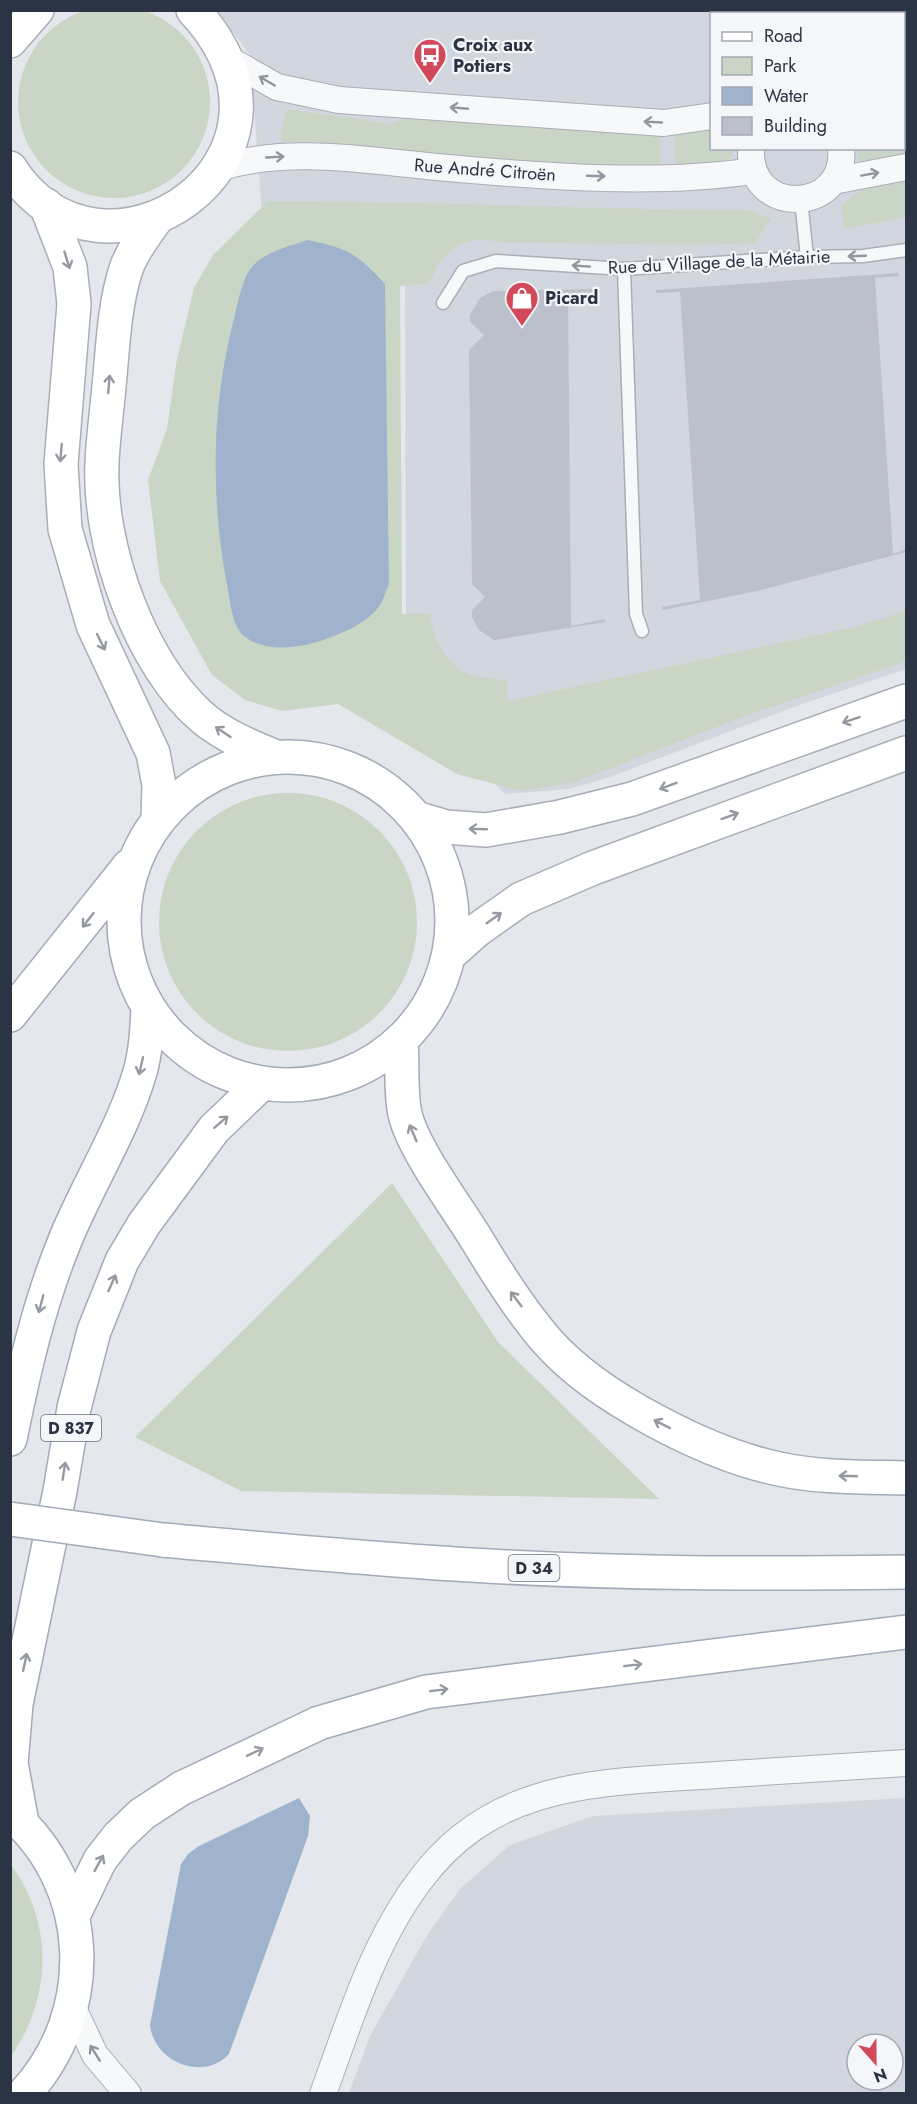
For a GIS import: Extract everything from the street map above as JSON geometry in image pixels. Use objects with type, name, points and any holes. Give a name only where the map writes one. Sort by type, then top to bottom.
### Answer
[{"type":"main road","points":[[10,41],[37,10]]},
{"type":"main road","points":[[10,168],[30,193],[46,205],[72,218],[100,225],[129,225],[157,218],[181,206],[202,189],[218,168],[230,143],[236,115],[235,86],[228,59],[213,32],[193,10]]},
{"type":"main road","points":[[46,205],[70,267],[74,304],[61,464],[64,529],[93,626],[153,753],[159,785],[158,819]]},
{"type":"main road","points":[[157,218],[126,267],[114,332],[102,464],[110,547],[118,579],[149,647],[173,685],[203,718],[236,740],[276,757]]},
{"type":"main road","points":[[416,818],[446,827],[486,830],[560,817],[632,799],[906,701]]},
{"type":"main road","points":[[449,955],[477,930],[521,899],[615,860],[906,753]]},
{"type":"main road","points":[[10,1015],[136,857],[158,819],[182,795],[211,776],[242,763],[276,757],[315,759],[354,770],[388,790],[416,818],[436,848],[448,883],[453,919],[449,955],[434,997],[423,1016],[401,1041],[370,1064],[335,1079],[298,1086],[261,1084],[227,1074],[196,1058],[169,1036],[148,1008],[131,973],[123,934],[125,895],[136,857]]},
{"type":"main road","name":"D 837","points":[[10,1439],[42,1298],[66,1236],[122,1120],[141,1070],[147,1036],[148,1008]]},
{"type":"main road","points":[[401,1041],[406,1116],[417,1143],[501,1279],[548,1342],[585,1374],[656,1421],[738,1459],[781,1470],[828,1476],[906,1478]]},
{"type":"main road","name":"D 837","points":[[16,1818],[11,1763],[16,1704],[60,1491],[74,1408],[94,1331],[122,1261],[144,1224],[214,1129],[261,1084]]},
{"type":"main road","name":"D 34","points":[[10,1519],[163,1539],[381,1559],[574,1570],[753,1574],[906,1572]]},
{"type":"main road","points":[[73,1916],[100,1860],[118,1837],[142,1814],[182,1788],[319,1723],[426,1692],[906,1632]]},
{"type":"main road","points":[[16,1818],[49,1857],[67,1895],[73,1916],[78,1961],[72,2006],[55,2052],[24,2094]]},
{"type":"street","points":[[228,59],[277,87],[339,100],[664,123],[710,117]]},
{"type":"street","points":[[752,160],[761,184],[772,194],[787,200],[801,200],[819,194],[833,181],[839,170],[841,150]]},
{"type":"street","name":"Rue André Citroën","points":[[218,168],[241,161],[274,157],[321,157],[497,173],[669,179],[752,160]]},
{"type":"street","points":[[833,181],[906,167]]},
{"type":"street","points":[[322,2094],[375,1960],[402,1907],[418,1882],[441,1857],[462,1836],[490,1817],[522,1802],[590,1783],[906,1763]]},
{"type":"street","points":[[72,2006],[95,2055],[128,2094]]},
{"type":"lane","points":[[801,200],[807,257]]},
{"type":"lane","name":"Rue du Village de la Métairie","points":[[443,303],[463,271],[495,261],[624,269],[807,257],[862,256],[906,250]]},
{"type":"lane","points":[[624,269],[636,614],[642,631]]},
{"type":"shaded area","points":[[217,11],[906,11],[906,669],[799,705],[610,777],[569,789],[505,794],[443,733],[406,665],[405,244],[262,214],[250,55]]},
{"type":"shaded area","points":[[906,1798],[906,2093],[349,2093],[370,2036],[426,1937],[460,1889],[510,1845],[593,1816]]},
{"type":"green space","points":[[105,6],[123,6],[151,13],[182,34],[203,65],[210,102],[203,139],[182,170],[151,191],[123,198],[105,198],[69,187],[40,163],[29,147],[22,130],[18,111],[18,93],[29,57],[53,28],[69,17],[86,10]]},
{"type":"green space","points":[[287,109],[391,124],[419,113],[659,135],[661,168],[530,162],[400,152],[326,143],[281,142],[281,128]]},
{"type":"green space","points":[[710,129],[710,150],[734,150],[727,163],[676,165],[674,134]]},
{"type":"green space","points":[[906,143],[906,158],[858,161],[857,150],[905,150]]},
{"type":"green space","points":[[906,179],[906,217],[845,229],[841,206],[864,187]]},
{"type":"green space","points":[[268,201],[749,210],[771,219],[755,243],[692,245],[504,243],[478,240],[467,242],[449,252],[429,283],[400,286],[402,614],[430,613],[436,639],[450,661],[468,674],[506,681],[508,701],[855,627],[906,611],[906,661],[745,716],[575,782],[521,791],[457,774],[338,704],[282,711],[245,700],[212,675],[160,581],[148,480],[167,429],[176,364],[194,288],[213,255]]},
{"type":"green space","points":[[288,793],[313,796],[349,808],[370,822],[388,840],[407,873],[414,897],[417,922],[414,947],[402,983],[388,1004],[370,1022],[337,1041],[313,1048],[288,1051],[263,1048],[227,1036],[206,1022],[188,1004],[169,971],[162,947],[159,922],[162,897],[174,861],[188,840],[206,822],[239,803],[263,796]]},
{"type":"green space","points":[[392,1183],[498,1342],[659,1499],[241,1491],[135,1437]]},
{"type":"green space","points":[[11,1865],[25,1887],[35,1911],[41,1936],[42,1960],[40,1985],[34,2010],[25,2034],[11,2056]]},
{"type":"water","points":[[308,240],[333,246],[351,254],[385,284],[389,584],[375,611],[354,627],[314,643],[294,647],[272,647],[244,636],[237,627],[231,608],[218,521],[217,417],[227,349],[239,297],[248,272],[256,262],[270,254]]},
{"type":"water","points":[[299,1798],[310,1816],[308,1836],[229,2054],[218,2062],[206,2066],[194,2067],[181,2064],[160,2049],[153,2038],[150,2025],[181,1864],[188,1854],[199,1846]]},
{"type":"building","points":[[898,273],[899,276],[875,278],[893,554],[906,549],[906,552],[757,591],[663,610],[662,607],[700,600],[680,292],[656,293],[656,290]]},
{"type":"building","points":[[598,289],[598,292],[568,293],[571,626],[605,619],[605,622],[494,640],[479,630],[472,617],[472,610],[485,597],[472,584],[469,350],[484,335],[470,322],[470,315],[480,298],[493,291]]},
{"type":"place","name":"Croix aux Potiers","points":[[430,84]]},
{"type":"place","name":"Picard","points":[[522,327]]}]
